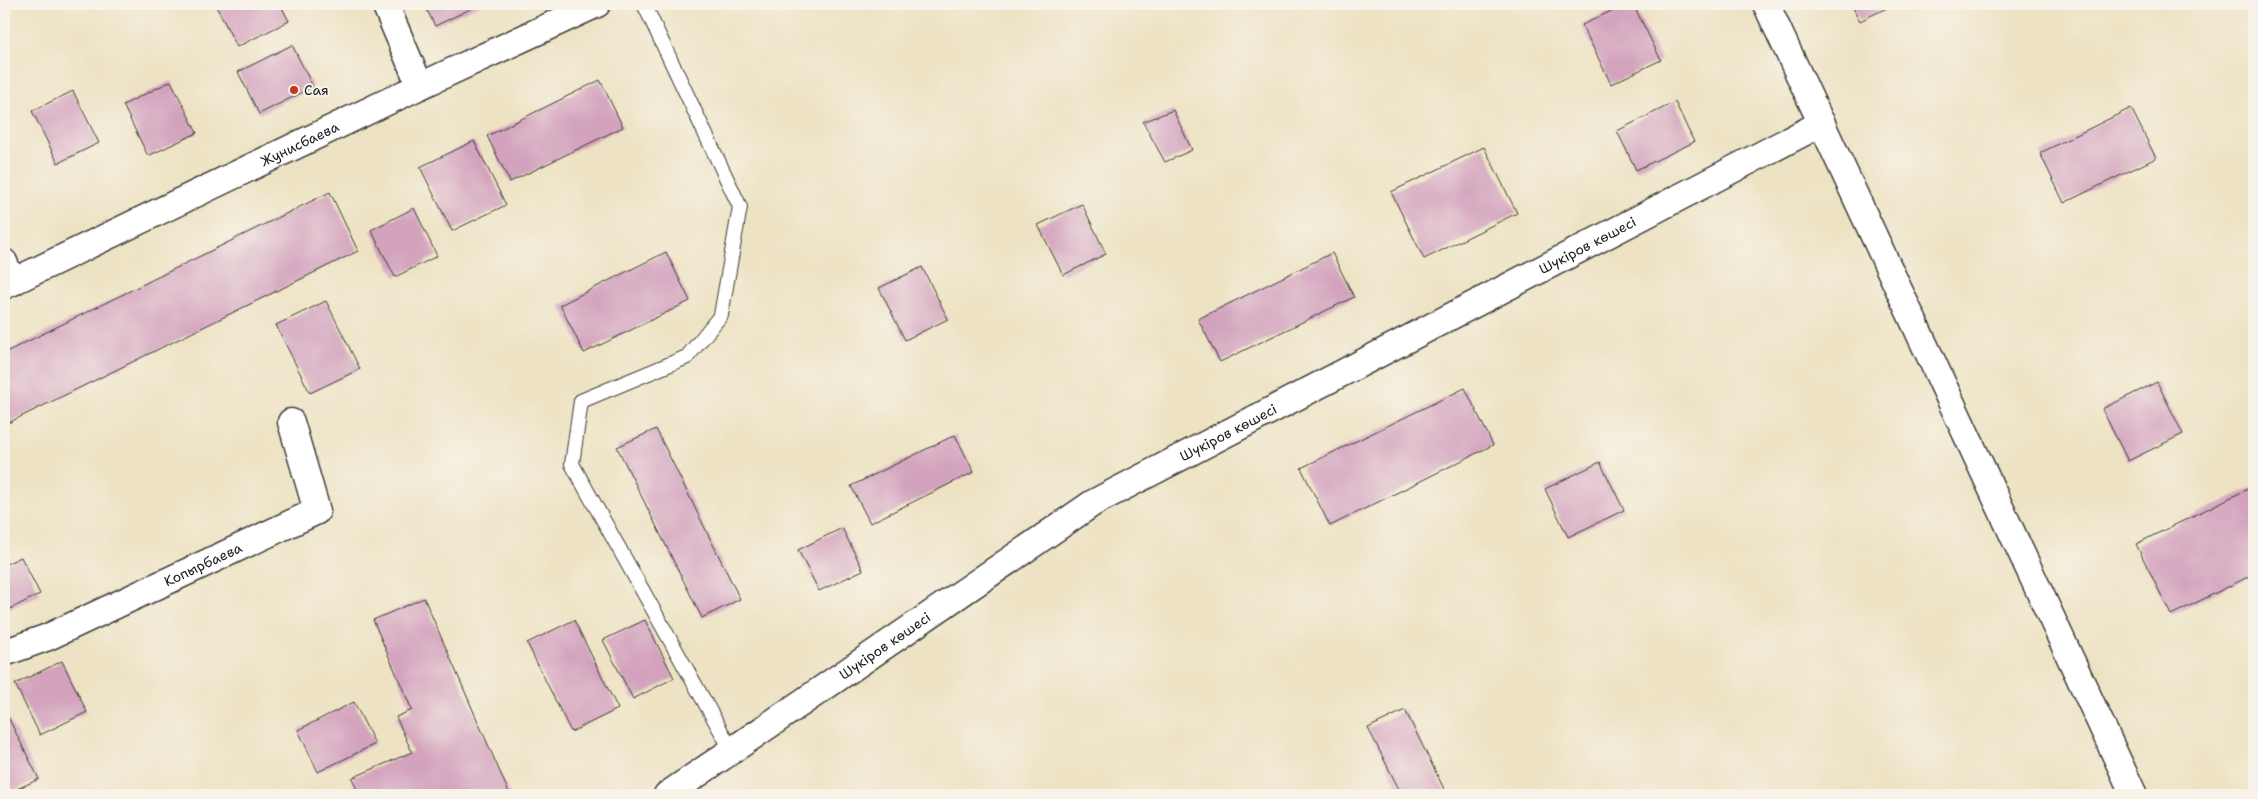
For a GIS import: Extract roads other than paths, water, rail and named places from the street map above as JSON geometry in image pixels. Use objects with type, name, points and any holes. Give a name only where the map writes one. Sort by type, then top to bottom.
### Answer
[{"type":"street","points":[[385,4],[420,86]]},
{"type":"street","name":"Жунисбаева","points":[[7,277],[597,4]]},
{"type":"street","points":[[1766,4],[2134,795]]},
{"type":"street","name":"Шүкіров көшесі","points":[[667,795],[1093,503],[1822,123]]},
{"type":"street","name":"Копырбаева","points":[[4,653],[48,637],[317,512],[291,422]]},
{"type":"lane","points":[[644,4],[740,207],[721,315],[687,357],[581,401],[572,464],[732,751]]},
{"type":"place","name":"Сая","points":[[294,90]]}]
